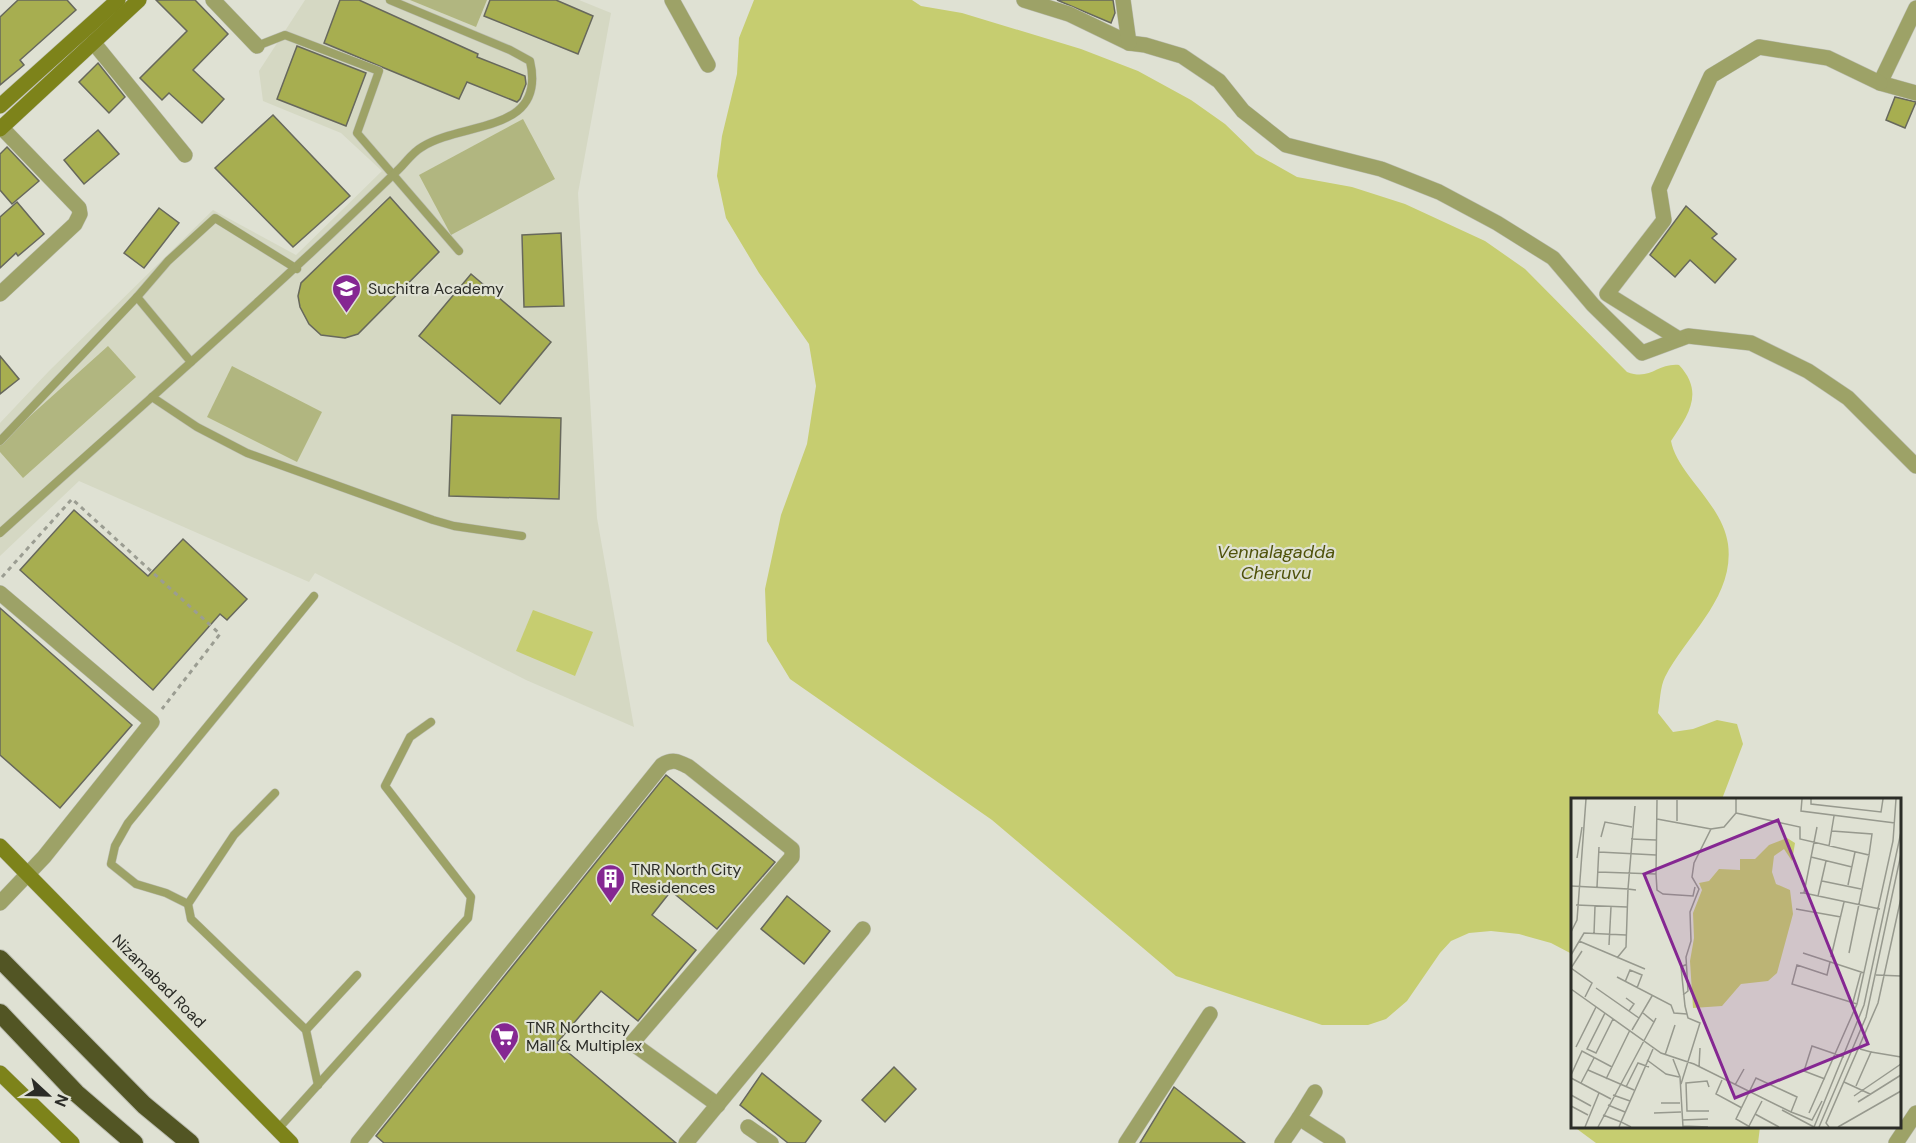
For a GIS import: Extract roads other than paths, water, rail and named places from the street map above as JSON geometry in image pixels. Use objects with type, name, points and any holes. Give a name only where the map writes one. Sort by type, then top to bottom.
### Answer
[{"type":"highway","points":[[0,958],[144,1105],[190,1143]]},
{"type":"highway","points":[[0,1013],[76,1093],[134,1143]]},
{"type":"main road","points":[[0,106],[118,0]]},
{"type":"main road","points":[[0,128],[139,0]]},
{"type":"main road","name":"Nizamabad Road","points":[[0,846],[291,1143]]},
{"type":"main road","points":[[0,1073],[72,1143]]},
{"type":"street","points":[[213,0],[257,46]]},
{"type":"street","points":[[672,0],[708,65]]},
{"type":"street","points":[[1024,0],[1069,14],[1129,43],[1145,45],[1182,56],[1219,81],[1243,111],[1286,145],[1381,169],[1439,192],[1497,222],[1553,258],[1593,305],[1642,353],[1688,336],[1751,343],[1808,371],[1848,398],[1916,466]]},
{"type":"street","points":[[1123,0],[1129,43]]},
{"type":"street","points":[[1880,83],[1916,8]]},
{"type":"street","points":[[93,42],[185,155]]},
{"type":"street","points":[[1679,339],[1607,294],[1664,220],[1659,189],[1711,76],[1759,47],[1828,58],[1880,83],[1916,93]]},
{"type":"street","points":[[0,128],[79,208],[80,213],[75,224],[0,294]]},
{"type":"street","points":[[0,593],[152,722],[29,875],[0,903]]},
{"type":"street","points":[[358,1143],[662,765],[676,760],[689,767],[792,849],[792,857],[632,1042],[718,1105]]},
{"type":"street","points":[[686,1143],[863,929]]},
{"type":"street","points":[[1126,1143],[1210,1014]]},
{"type":"street","points":[[1282,1143],[1315,1092]]},
{"type":"street","points":[[1896,1143],[1916,1113]]},
{"type":"street","points":[[1299,1118],[1338,1143]]},
{"type":"street","points":[[748,1127],[771,1143]]},
{"type":"lane","points":[[0,533],[297,269],[422,147],[515,116],[530,97],[534,80],[530,62],[510,50],[390,0]]},
{"type":"lane","points":[[257,46],[285,35],[379,71],[357,133],[459,251]]},
{"type":"lane","points":[[0,441],[137,297],[168,261],[215,218],[297,269]]},
{"type":"lane","points":[[137,297],[191,362]]},
{"type":"lane","points":[[152,397],[196,427],[247,453],[433,520],[522,536]]},
{"type":"lane","points":[[188,904],[166,893],[136,884],[127,878],[111,864],[115,846],[128,824],[314,596]]},
{"type":"lane","points":[[278,1129],[468,918],[471,897],[385,786],[410,737],[431,722]]},
{"type":"lane","points":[[274,793],[234,835],[188,904],[191,919],[306,1029],[318,1085]]},
{"type":"lane","points":[[306,1029],[357,975]]},
{"type":"water","name":"Vennalagadda Cheruvu","points":[[754,0],[912,0],[921,6],[962,13],[1081,49],[1138,71],[1191,100],[1225,124],[1256,154],[1297,177],[1352,187],[1405,204],[1485,241],[1525,269],[1627,372],[1642,374],[1671,365],[1679,365],[1691,385],[1691,404],[1671,441],[1682,465],[1709,502],[1724,529],[1728,544],[1728,563],[1717,598],[1665,677],[1658,713],[1673,732],[1693,729],[1717,720],[1737,724],[1743,744],[1722,798],[1571,798],[1571,953],[1551,943],[1519,934],[1491,931],[1469,933],[1451,941],[1407,1001],[1386,1019],[1368,1025],[1322,1025],[1176,976],[992,820],[790,679],[767,641],[765,589],[781,515],[807,444],[816,386],[809,344],[759,273],[726,218],[717,176],[722,136],[737,74],[739,38]]},
{"type":"water","points":[[533,610],[593,632],[575,676],[516,651]]},
{"type":"water","points":[[1576,1128],[1760,1128],[1758,1143],[1596,1143]]},
{"type":"place","name":"Suchitra Academy","points":[[347,314]]},
{"type":"place","name":"TNR North City Residences","points":[[610,904]]},
{"type":"place","name":"TNR Northcity Mall & Multiplex","points":[[505,1062]]}]
